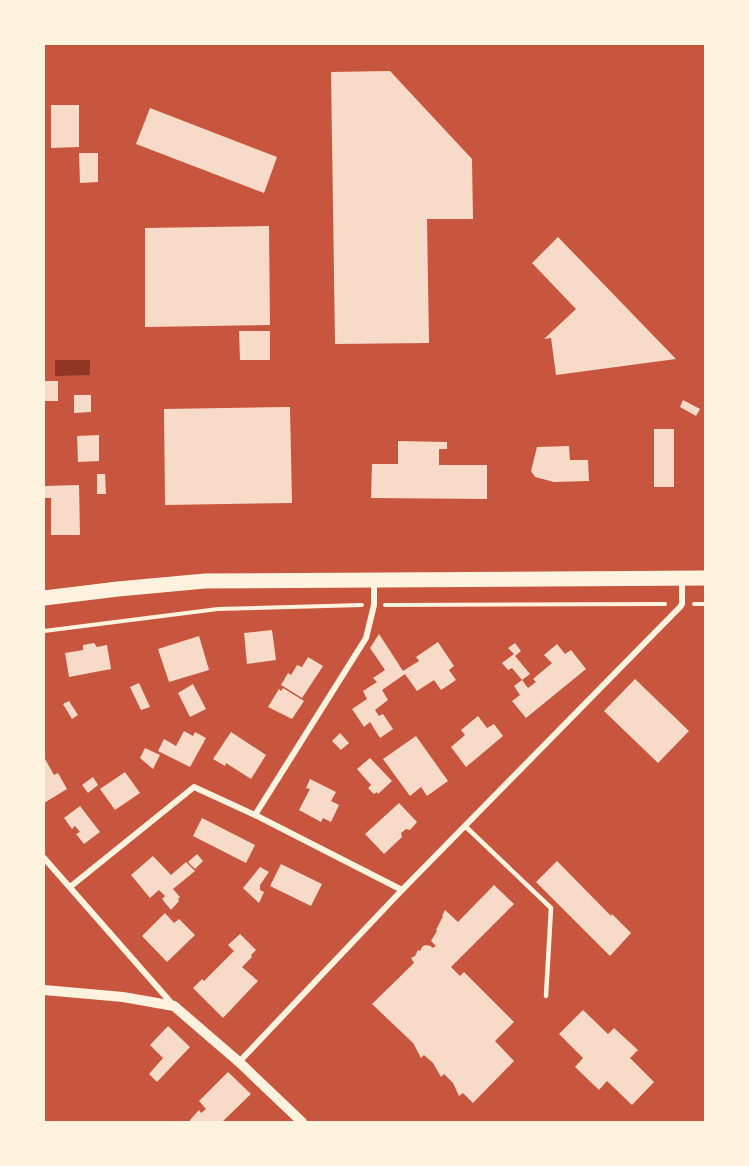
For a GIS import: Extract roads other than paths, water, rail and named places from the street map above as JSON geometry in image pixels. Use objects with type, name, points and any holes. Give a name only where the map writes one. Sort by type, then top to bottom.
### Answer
[{"type":"main road","points":[[44,598],[206,581],[705,578]]},
{"type":"street","points":[[239,1062],[402,890],[680,608],[682,578]]},
{"type":"street","points":[[255,815],[366,638],[374,604],[374,580]]},
{"type":"street","points":[[70,887],[194,786],[402,890]]},
{"type":"street","points":[[44,858],[174,1006],[239,1062],[302,1122]]},
{"type":"street","points":[[44,990],[174,1006]]},
{"type":"lane","points":[[465,826],[550,908],[546,996]]}]
